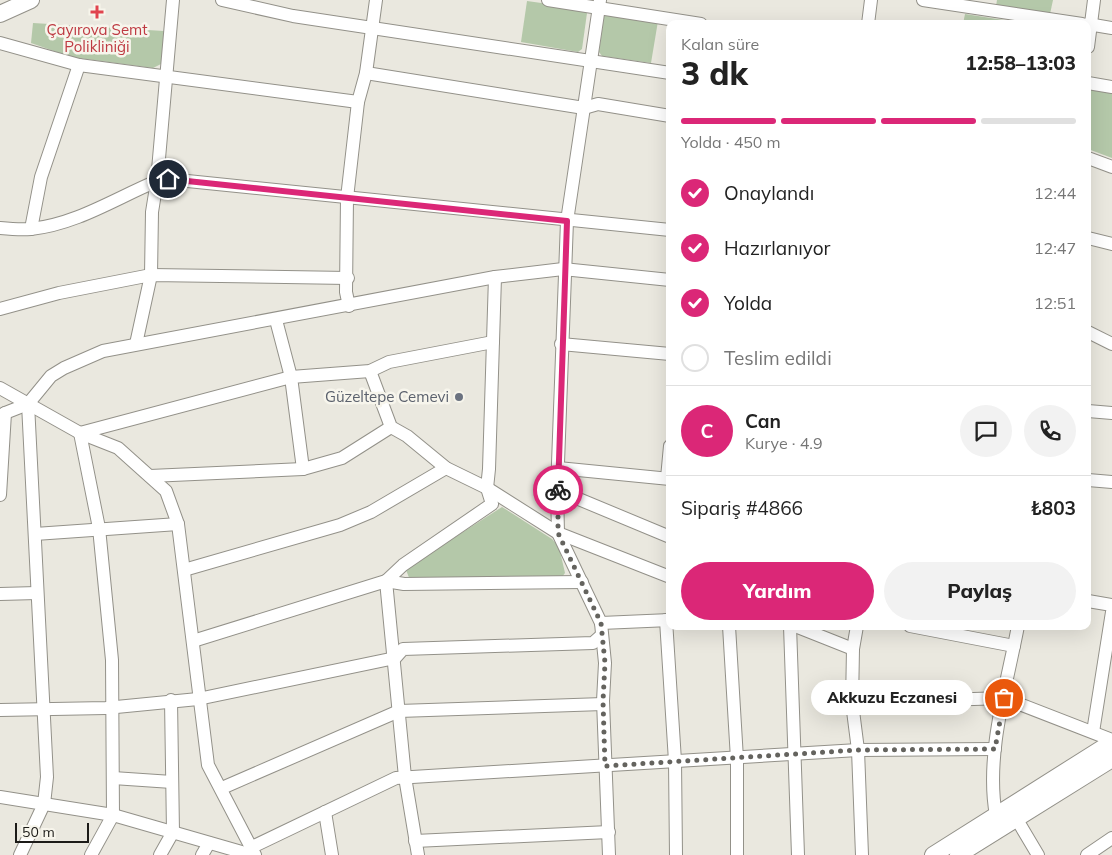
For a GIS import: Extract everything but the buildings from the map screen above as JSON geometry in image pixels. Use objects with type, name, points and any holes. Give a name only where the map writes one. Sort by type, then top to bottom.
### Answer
[{"type":"main road","points":[[1,10],[31,0]]},
{"type":"main road","points":[[933,855],[1112,741]]},
{"type":"main road","points":[[958,855],[1112,758]]},
{"type":"street","points":[[136,344],[151,275],[152,212],[157,181],[173,0]]},
{"type":"street","points":[[222,0],[293,16],[666,72]]},
{"type":"street","points":[[349,306],[348,198],[358,102],[366,73],[376,0]]},
{"type":"street","points":[[548,0],[599,4],[681,20]]},
{"type":"street","points":[[868,20],[871,0]]},
{"type":"street","points":[[922,0],[1060,20]]},
{"type":"street","points":[[1088,20],[1094,0]]},
{"type":"street","points":[[599,4],[567,221],[561,344],[558,533],[602,629],[605,663],[605,766],[609,855]]},
{"type":"street","points":[[1091,25],[1112,28]]},
{"type":"street","points":[[0,43],[79,65],[358,102]]},
{"type":"street","points":[[31,229],[41,177],[79,65]]},
{"type":"street","points":[[366,73],[584,108],[598,104],[666,115]]},
{"type":"street","points":[[1091,83],[1112,86]]},
{"type":"street","points":[[1091,159],[1112,167]]},
{"type":"street","points":[[0,228],[31,229],[83,215],[157,181],[182,180],[666,230]]},
{"type":"street","points":[[1091,239],[1112,244]]},
{"type":"street","points":[[0,496],[2,415],[28,404],[51,376],[64,368],[103,351],[276,320],[495,277],[564,269],[666,280]]},
{"type":"street","points":[[0,308],[59,293],[151,275],[348,278]]},
{"type":"street","points":[[192,641],[386,581],[403,565],[492,504],[487,488],[490,469],[495,277]]},
{"type":"street","points":[[276,320],[291,377],[303,469]]},
{"type":"street","points":[[1091,334],[1112,344]]},
{"type":"street","points":[[80,433],[291,377],[370,371],[389,362],[493,342]]},
{"type":"street","points":[[561,344],[666,354]]},
{"type":"street","points":[[370,371],[391,428],[407,436],[446,468],[487,488],[558,533],[666,575]]},
{"type":"street","points":[[0,388],[80,433],[118,448],[166,491],[178,524],[198,699],[208,765],[222,788],[253,852]]},
{"type":"street","points":[[20,855],[44,804],[47,777],[28,404]]},
{"type":"street","points":[[1091,411],[1112,412]]},
{"type":"street","points":[[150,476],[303,469],[342,458],[391,428]]},
{"type":"street","points":[[80,433],[99,528],[112,660],[113,815],[92,855]]},
{"type":"street","points":[[184,570],[340,525],[371,512],[446,468]]},
{"type":"street","points":[[558,468],[666,479]]},
{"type":"street","points":[[1091,480],[1112,482]]},
{"type":"street","points":[[558,490],[666,535]]},
{"type":"street","points":[[34,534],[178,524]]},
{"type":"street","points":[[386,581],[404,584],[582,582]]},
{"type":"street","points":[[386,581],[406,777],[418,855]]},
{"type":"street","points":[[0,594],[37,593]]},
{"type":"street","points":[[1091,602],[1112,605]]},
{"type":"street","points":[[1093,732],[1112,612]]},
{"type":"street","points":[[0,710],[112,707],[171,700],[198,699],[395,658],[403,649],[593,643],[602,629],[666,620]]},
{"type":"street","points":[[668,630],[675,761],[676,855]]},
{"type":"street","points":[[729,630],[737,759],[737,855]]},
{"type":"street","points":[[790,630],[796,754],[798,855]]},
{"type":"street","points":[[805,630],[853,649]]},
{"type":"street","points":[[856,630],[853,649],[852,703],[858,750],[862,855]]},
{"type":"street","points":[[931,630],[1014,646]]},
{"type":"street","points":[[996,815],[993,794],[995,749],[1017,630]]},
{"type":"street","points":[[852,703],[1004,698],[1112,741]]},
{"type":"street","points":[[160,855],[173,832],[171,700]]},
{"type":"street","points":[[222,788],[399,711],[604,704]]},
{"type":"street","points":[[0,797],[113,815],[209,843],[253,852],[325,812],[396,778],[737,759],[858,750],[995,749]]},
{"type":"street","points":[[113,778],[172,782]]},
{"type":"street","points":[[325,812],[332,855]]},
{"type":"street","points":[[1016,818],[1038,855]]},
{"type":"street","points":[[415,841],[609,832]]},
{"type":"street","points":[[1087,855],[1112,838]]},
{"type":"street","points":[[202,855],[209,843]]},
{"type":"green space","points":[[997,0],[1053,0],[1050,14],[996,6]]},
{"type":"green space","points":[[527,1],[584,9],[587,13],[582,49],[578,52],[521,42]]},
{"type":"green space","points":[[608,14],[658,21],[651,63],[602,56],[599,52],[604,16]]},
{"type":"green space","points":[[965,14],[1003,20],[964,20]]},
{"type":"green space","points":[[33,23],[164,31],[161,64],[153,68],[71,57],[31,43]]},
{"type":"green space","points":[[1093,88],[1112,92],[1112,158],[1091,150],[1091,90]]},
{"type":"green space","points":[[502,507],[552,539],[559,547],[565,573],[562,577],[410,580],[406,570],[410,566]]},
{"type":"way so far","points":[[558,490],[558,533],[601,623],[605,663],[603,701],[605,766],[858,750],[995,749],[1004,698]]},
{"type":"place","name":"Çayırova Semt Polikliniği","points":[[97,12]]},
{"type":"place","name":"Güzeltepe Cemevi","points":[[459,397]]},
{"type":"place","name":"Akkuzu Eczanesi","points":[[1004,698]]},
{"type":"route","points":[[168,179],[567,221],[558,490]]}]
